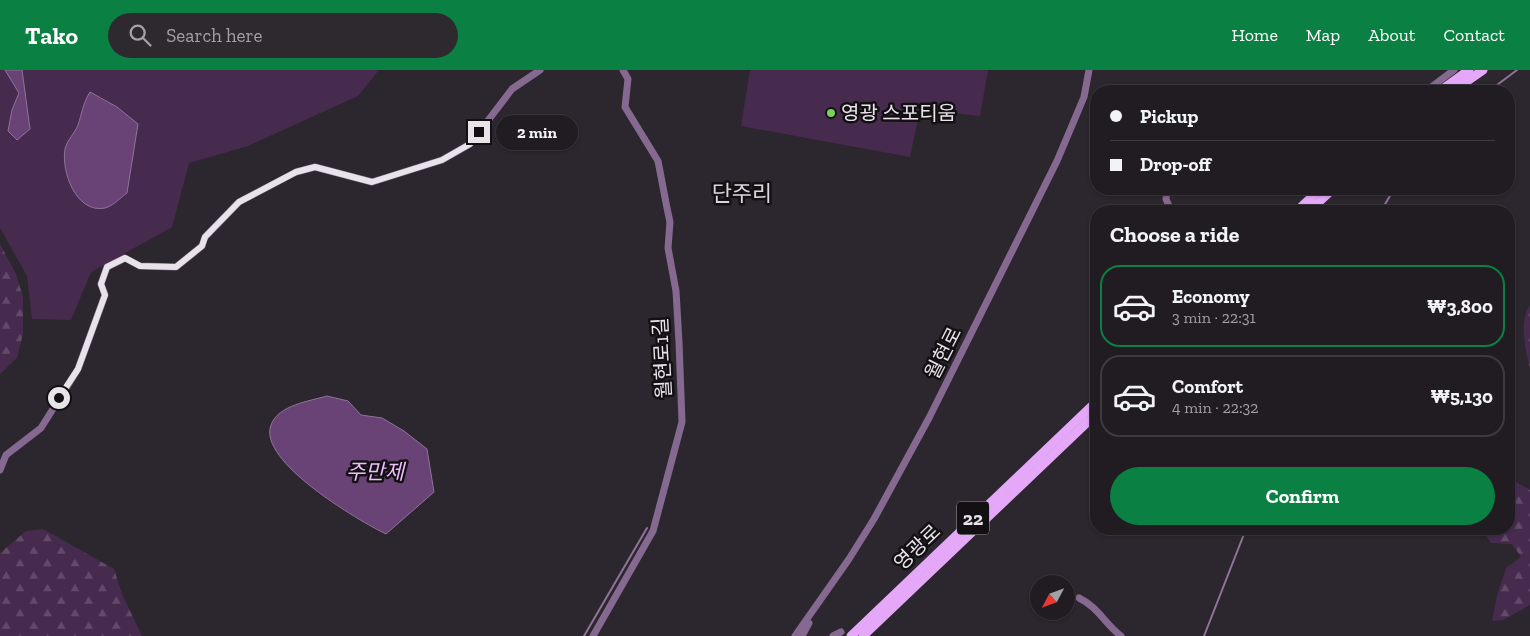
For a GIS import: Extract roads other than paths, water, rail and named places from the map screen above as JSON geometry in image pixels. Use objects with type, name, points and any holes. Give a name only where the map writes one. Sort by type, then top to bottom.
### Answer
[{"type":"main road","points":[[1448,85],[1469,70]]},
{"type":"main road","points":[[1462,85],[1483,70]]},
{"type":"main road","points":[[1303,205],[1313,195]]},
{"type":"main road","points":[[1316,205],[1326,195]]},
{"type":"main road","name":"영광로","points":[[851,636],[1090,408]]},
{"type":"main road","name":"영광로","points":[[863,636],[1090,420]]},
{"type":"street","points":[[0,470],[6,456],[40,428],[78,369],[105,295],[101,284],[107,267],[125,258],[140,266],[176,267],[202,246],[205,237],[239,202],[296,172],[315,167],[372,182],[442,160],[470,144],[512,89],[540,70]]},
{"type":"street","name":"월현로1길","points":[[593,636],[653,531],[682,422],[676,291],[668,248],[670,222],[668,208],[658,161],[626,107],[628,79],[623,70]]},
{"type":"street","name":"월현로","points":[[795,636],[874,519],[929,418],[945,382],[1001,277],[1084,96],[1089,70]]},
{"type":"street","points":[[1434,85],[1454,70]]},
{"type":"street","points":[[802,636],[823,596]]},
{"type":"street","points":[[1079,598],[1101,613],[1112,630],[1121,636]]},
{"type":"street","points":[[833,636],[841,632]]},
{"type":"water","points":[[5,70],[22,70],[30,129],[17,140],[8,131],[12,110],[19,93]]},
{"type":"water","points":[[90,92],[117,107],[138,124],[127,193],[105,208],[95,208],[79,198],[68,179],[65,168],[65,149],[78,125],[84,104]]},
{"type":"water","name":"주만제","points":[[327,396],[348,401],[361,415],[382,418],[404,431],[427,449],[434,492],[386,534],[355,517],[313,488],[294,472],[279,455],[271,439],[271,425],[280,413],[295,405]]},
{"type":"waterway","points":[[1497,85],[1517,70]]},
{"type":"waterway","points":[[1385,205],[1390,195]]},
{"type":"waterway","points":[[584,636],[647,528]]},
{"type":"waterway","points":[[1204,636],[1244,535]]},
{"type":"place","name":"영광 스포티움","points":[[831,113]]},
{"type":"district","name":"단주리","points":[[742,193]]}]
